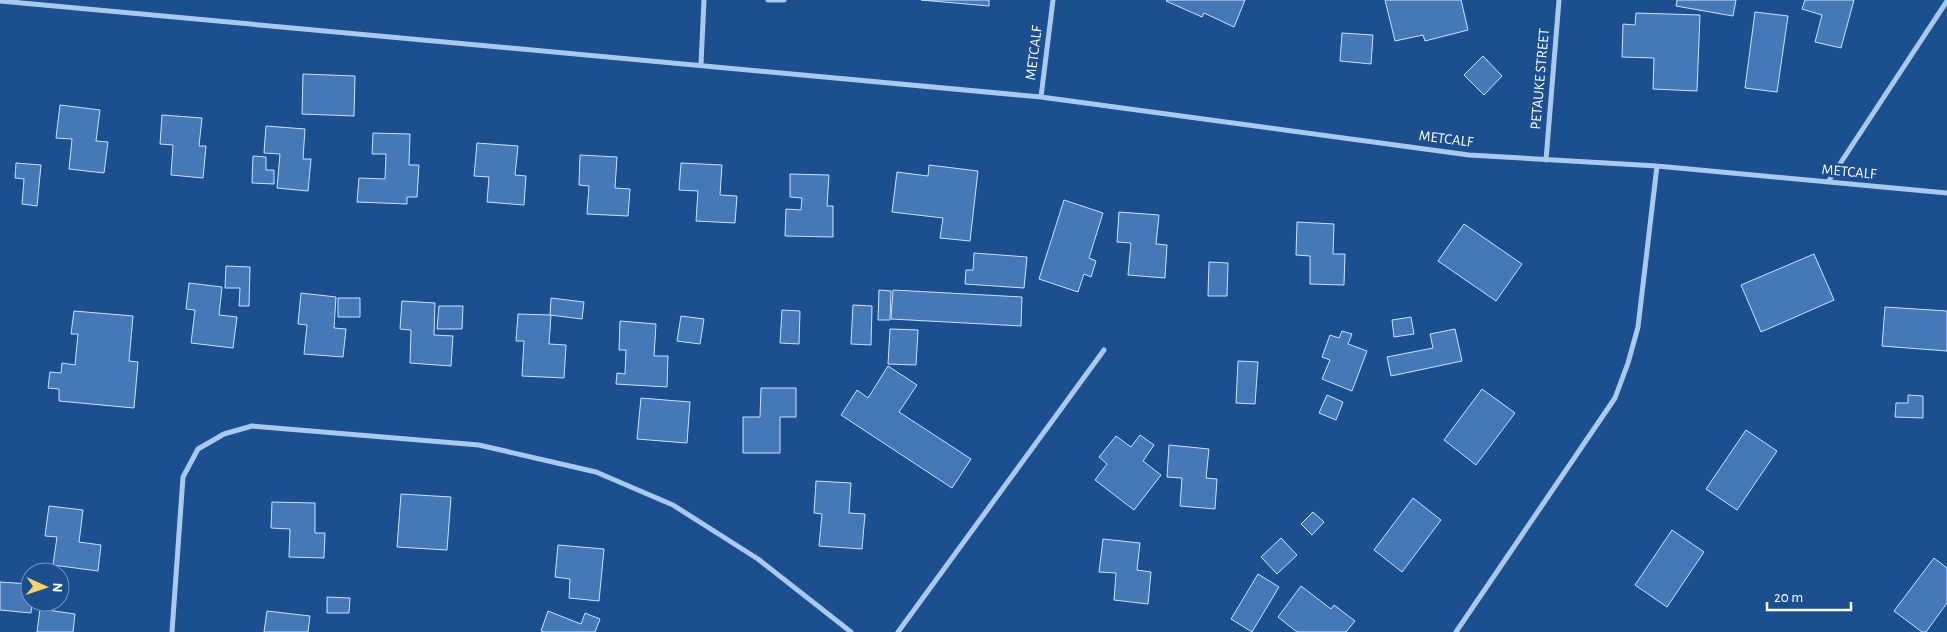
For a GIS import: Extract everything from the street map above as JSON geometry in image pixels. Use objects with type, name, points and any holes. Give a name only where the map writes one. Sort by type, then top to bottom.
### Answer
[{"type":"street","points":[[701,64],[704,0]]},
{"type":"street","points":[[768,0],[784,0]]},
{"type":"street","name":"METCALF","points":[[1052,0],[1042,97],[1469,155],[1657,166],[1947,193]]},
{"type":"street","name":"PETAUKE STREET","points":[[1546,160],[1559,0]]},
{"type":"street","points":[[0,1],[701,64],[1042,97]]},
{"type":"street","points":[[1828,182],[1947,1]]},
{"type":"street","points":[[1456,632],[1615,398],[1628,363],[1638,327],[1657,166]]},
{"type":"street","points":[[898,632],[1104,350]]},
{"type":"street","points":[[172,632],[183,477],[198,450],[224,434],[252,426],[479,445],[596,472],[681,510],[758,559],[851,632]]},
{"type":"building","points":[[921,0],[989,0],[989,6]]},
{"type":"building","points":[[1167,0],[1245,0],[1234,27],[1204,13],[1202,17]]},
{"type":"building","points":[[1385,0],[1461,0],[1468,30],[1425,41],[1423,35],[1395,41]]},
{"type":"building","points":[[1677,0],[1736,0],[1733,16],[1676,6]]},
{"type":"building","points":[[1805,0],[1854,0],[1841,48],[1815,42],[1822,15],[1802,9]]},
{"type":"building","points":[[1755,12],[1788,16],[1777,92],[1745,88]]},
{"type":"building","points":[[1636,13],[1700,15],[1697,91],[1653,89],[1654,58],[1622,57],[1623,24],[1635,25]]},
{"type":"building","points":[[1342,33],[1373,35],[1371,64],[1340,61]]},
{"type":"building","points":[[1483,56],[1502,76],[1484,95],[1464,75]]},
{"type":"building","points":[[303,74],[355,76],[354,116],[302,114]]},
{"type":"building","points":[[60,105],[100,110],[96,141],[108,142],[104,173],[69,169],[72,139],[56,138]]},
{"type":"building","points":[[162,115],[202,118],[199,146],[206,146],[203,178],[171,175],[173,145],[160,144]]},
{"type":"building","points":[[266,126],[305,129],[303,159],[311,159],[308,191],[277,188],[280,154],[264,153]]},
{"type":"building","points":[[373,133],[410,134],[409,165],[419,165],[417,197],[407,197],[407,204],[357,202],[359,178],[385,179],[386,154],[372,154]]},
{"type":"building","points":[[477,143],[518,146],[515,175],[526,176],[524,205],[487,202],[489,177],[474,176]]},
{"type":"building","points":[[580,155],[617,157],[615,188],[630,189],[628,216],[587,214],[589,186],[579,185]]},
{"type":"building","points":[[253,156],[266,157],[266,170],[274,170],[274,184],[252,183]]},
{"type":"building","points":[[16,163],[41,165],[37,206],[22,204],[24,179],[15,178]]},
{"type":"building","points":[[681,163],[722,165],[720,195],[737,196],[735,223],[696,221],[698,191],[679,190]]},
{"type":"building","points":[[929,165],[978,171],[970,241],[940,238],[943,218],[892,212],[897,172],[928,176]]},
{"type":"building","points":[[790,174],[829,175],[827,206],[833,206],[833,237],[785,236],[786,209],[801,210],[802,198],[790,197]]},
{"type":"building","points":[[1064,200],[1103,213],[1089,258],[1096,261],[1091,277],[1084,274],[1078,292],[1039,279]]},
{"type":"building","points":[[1119,212],[1159,215],[1156,244],[1167,245],[1165,278],[1128,275],[1131,243],[1117,242]]},
{"type":"building","points":[[1297,222],[1334,224],[1333,254],[1345,254],[1344,285],[1310,284],[1310,256],[1296,255]]},
{"type":"building","points":[[1464,224],[1522,264],[1496,301],[1438,261]]},
{"type":"building","points":[[974,253],[1027,257],[1024,288],[965,284],[966,270],[973,270]]},
{"type":"building","points":[[1814,254],[1834,300],[1761,332],[1741,285]]},
{"type":"building","points":[[1209,262],[1228,263],[1227,296],[1208,296]]},
{"type":"building","points":[[226,266],[250,267],[249,306],[239,306],[240,288],[225,288]]},
{"type":"building","points":[[189,283],[222,287],[219,315],[237,317],[233,348],[191,343],[195,310],[186,309]]},
{"type":"building","points":[[879,290],[891,291],[890,320],[878,320]]},
{"type":"building","points":[[893,290],[1022,297],[1021,326],[891,319]]},
{"type":"building","points":[[301,293],[336,297],[334,328],[346,329],[343,357],[304,354],[307,325],[298,324]]},
{"type":"building","points":[[338,298],[360,298],[360,317],[338,317]]},
{"type":"building","points":[[551,298],[584,302],[582,319],[550,315]]},
{"type":"building","points":[[402,301],[435,303],[434,335],[453,336],[451,366],[410,363],[411,330],[400,329]]},
{"type":"building","points":[[853,305],[872,306],[871,345],[851,344]]},
{"type":"building","points":[[439,306],[463,306],[462,329],[437,329]]},
{"type":"building","points":[[1885,307],[1947,311],[1947,351],[1882,346]]},
{"type":"building","points":[[782,310],[800,311],[799,344],[780,343]]},
{"type":"building","points":[[74,311],[133,316],[129,361],[138,362],[134,408],[59,401],[59,389],[48,388],[50,372],[61,373],[62,363],[75,365],[78,334],[71,334]]},
{"type":"building","points":[[518,314],[551,315],[549,344],[566,345],[564,378],[522,376],[524,341],[516,341]]},
{"type":"building","points":[[681,316],[704,319],[700,344],[677,341]]},
{"type":"building","points":[[1411,317],[1414,334],[1394,337],[1392,320]]},
{"type":"building","points":[[620,321],[656,324],[654,356],[668,356],[667,387],[616,384],[617,373],[625,374],[626,350],[619,350]]},
{"type":"building","points":[[890,329],[918,330],[916,365],[888,364]]},
{"type":"building","points":[[1455,329],[1462,361],[1391,376],[1387,357],[1433,348],[1430,334]]},
{"type":"building","points":[[1342,331],[1352,334],[1348,344],[1367,351],[1352,391],[1322,379],[1330,360],[1322,357],[1330,335],[1339,338]]},
{"type":"building","points":[[1238,361],[1258,362],[1255,404],[1236,403]]},
{"type":"building","points":[[888,366],[917,385],[899,412],[971,459],[952,488],[841,415],[857,390],[868,398]]},
{"type":"building","points":[[761,388],[796,388],[796,417],[780,417],[780,453],[743,453],[743,417],[760,417]]},
{"type":"building","points":[[1482,389],[1515,413],[1476,465],[1444,440]]},
{"type":"building","points":[[1327,395],[1343,402],[1336,420],[1319,413]]},
{"type":"building","points":[[1908,395],[1923,396],[1923,418],[1895,417],[1896,403],[1908,403]]},
{"type":"building","points":[[641,398],[690,402],[687,443],[637,439]]},
{"type":"building","points":[[1746,430],[1777,451],[1737,510],[1706,489]]},
{"type":"building","points":[[1140,435],[1154,445],[1143,461],[1161,475],[1134,510],[1095,480],[1107,464],[1099,457],[1116,436],[1131,447]]},
{"type":"building","points":[[1169,445],[1209,449],[1206,478],[1217,479],[1215,509],[1180,506],[1182,478],[1167,477]]},
{"type":"building","points":[[816,481],[851,483],[849,513],[865,514],[862,549],[819,546],[822,514],[814,513]]},
{"type":"building","points":[[401,494],[451,497],[447,550],[397,547]]},
{"type":"building","points":[[1413,498],[1441,520],[1402,572],[1374,550]]},
{"type":"building","points":[[272,502],[315,503],[315,533],[325,533],[324,558],[289,557],[290,529],[271,528]]},
{"type":"building","points":[[49,506],[83,510],[79,542],[101,545],[98,571],[70,567],[70,562],[53,562],[57,537],[45,536]]},
{"type":"building","points":[[1313,512],[1324,522],[1312,535],[1301,524]]},
{"type":"building","points":[[1672,530],[1704,552],[1667,607],[1635,585]]},
{"type":"building","points":[[1281,538],[1297,555],[1277,574],[1261,557]]},
{"type":"building","points":[[1103,539],[1140,543],[1137,570],[1151,572],[1148,604],[1114,600],[1116,573],[1099,572]]},
{"type":"building","points":[[558,545],[604,549],[599,601],[569,598],[570,579],[555,577]]},
{"type":"building","points":[[1934,558],[1947,568],[1947,603],[1926,632],[1922,632],[1894,611]]},
{"type":"building","points":[[1258,574],[1279,587],[1252,632],[1231,619]]},
{"type":"building","points":[[0,582],[20,583],[20,612],[0,610]]},
{"type":"building","points":[[1301,586],[1331,609],[1334,605],[1355,621],[1346,632],[1297,632],[1278,617]]},
{"type":"building","points":[[327,597],[350,598],[349,613],[327,613]]},
{"type":"building","points":[[267,611],[310,616],[308,632],[264,632]]},
{"type":"building","points":[[548,611],[581,624],[585,613],[600,619],[595,632],[544,632],[541,631]]},
{"type":"building","points":[[40,612],[75,614],[73,632],[37,632]]}]
